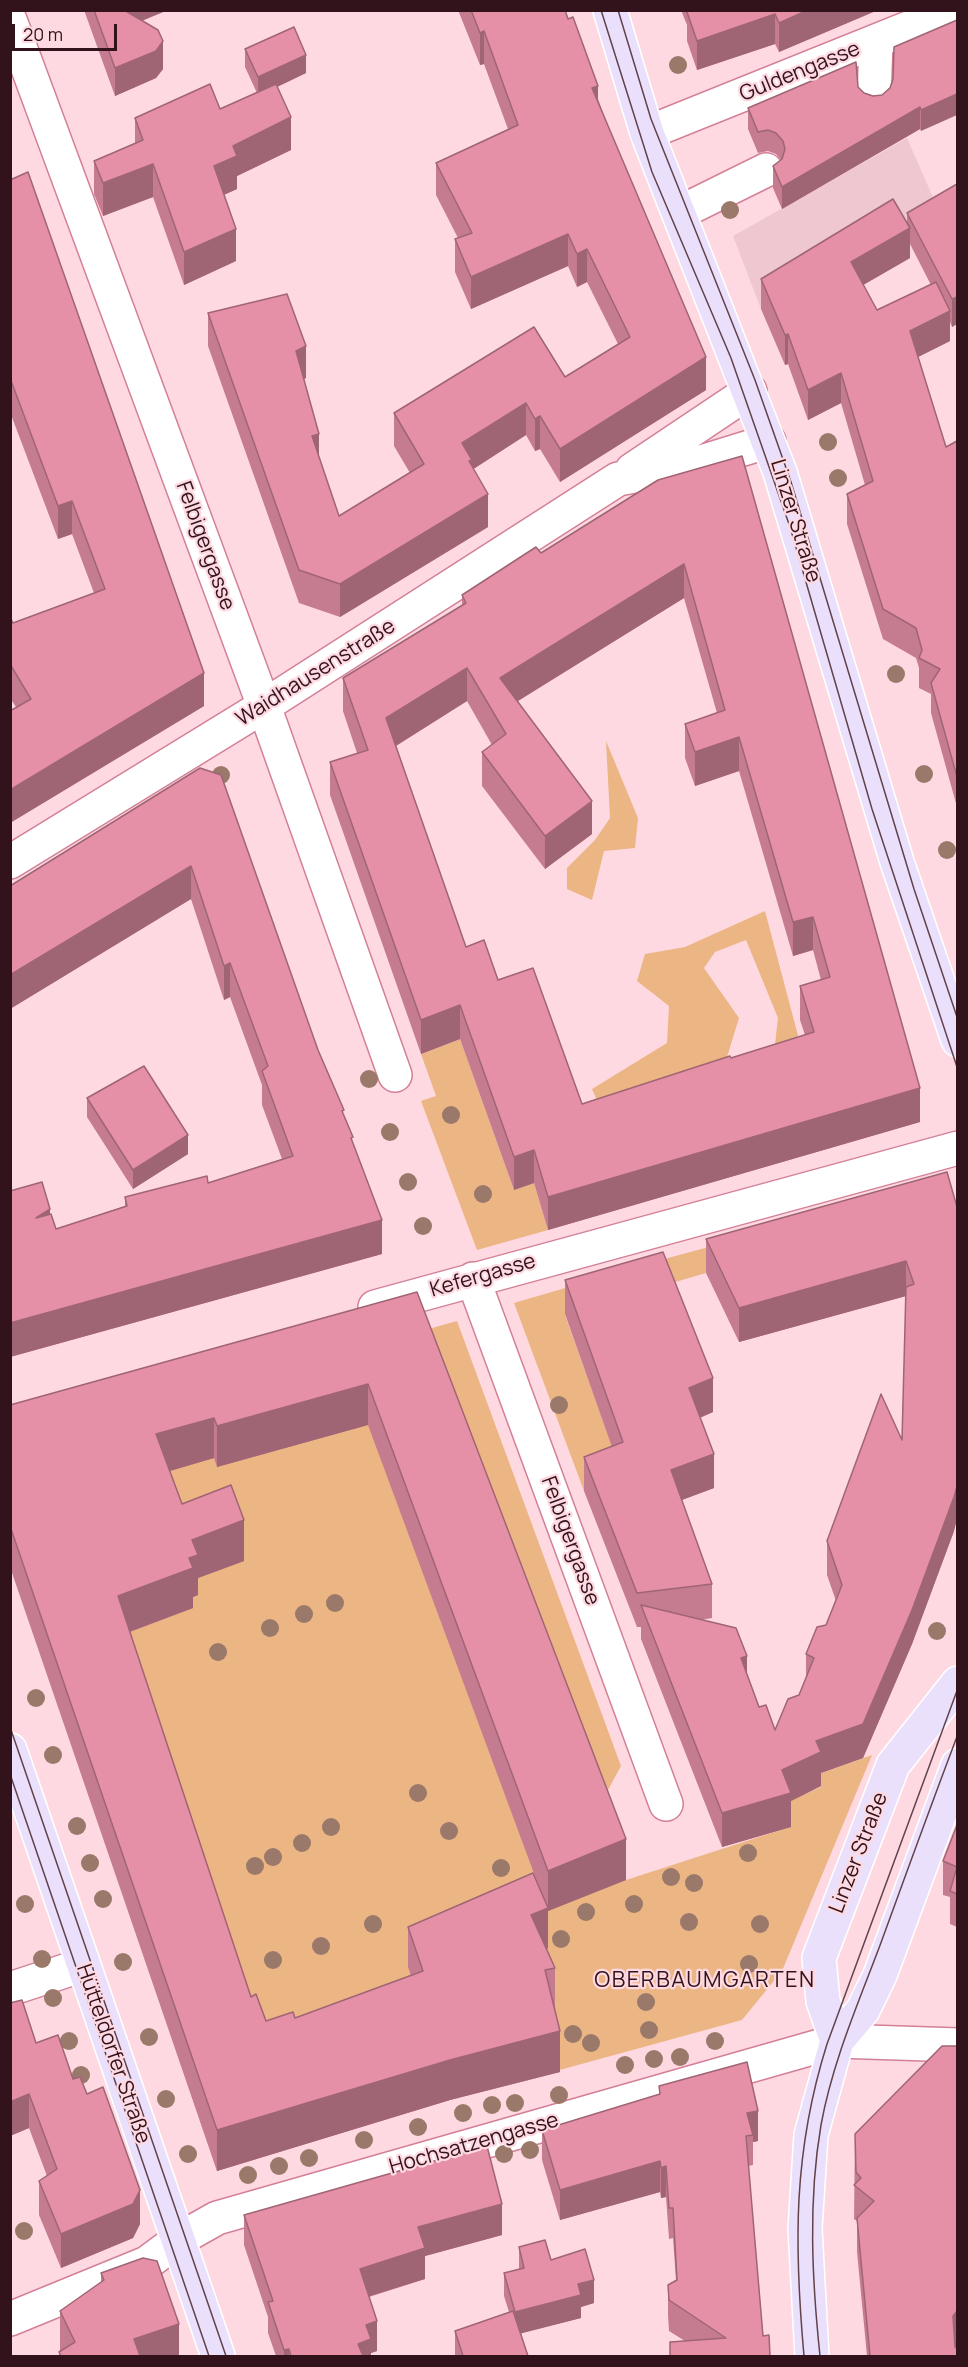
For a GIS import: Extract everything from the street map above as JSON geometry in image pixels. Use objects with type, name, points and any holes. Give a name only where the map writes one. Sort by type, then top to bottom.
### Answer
[{"type":"main road","name":"Linzer Straße","points":[[610,10],[647,133],[770,441],[897,862],[957,1040]]},
{"type":"main road","name":"Linzer Straße","points":[[837,2042],[823,2001],[819,1958],[893,1765],[957,1683]]},
{"type":"main road","name":"Hütteldorfer Straße","points":[[10,1750],[218,2356]]},
{"type":"main road","points":[[812,2356],[804,2229],[811,2135],[837,2042],[863,2010],[879,1975],[957,1765]]},
{"type":"street","name":"Guldengasse","points":[[647,133],[953,10]]},
{"type":"street","name":"Felbigergasse","points":[[10,20],[264,706],[395,1075]]},
{"type":"street","points":[[874,99],[876,42]]},
{"type":"street","points":[[679,213],[765,170]]},
{"type":"street","name":"Waidhausenstraße","points":[[10,862],[264,706],[618,479],[750,391]]},
{"type":"street","name":"Waidhausenstraße","points":[[618,479],[685,466],[770,441]]},
{"type":"street","name":"Kefergasse","points":[[349,1315],[473,1279],[957,1148]]},
{"type":"street","name":"Felbigergasse","points":[[473,1279],[666,1804]]},
{"type":"street","points":[[10,1989],[83,1965]]},
{"type":"street","name":"Hochsatzengasse","points":[[10,2319],[147,2263],[178,2240],[217,2218],[837,2042],[957,2045]]},
{"type":"shaded area","points":[[907,138],[935,202],[761,309],[733,236]]},
{"type":"shaded area","points":[[606,741],[638,818],[635,848],[604,851],[592,900],[567,889],[567,868],[595,840],[610,818]]},
{"type":"shaded area","points":[[765,911],[805,1062],[773,1062],[778,1018],[746,940],[715,952],[704,968],[739,1018],[727,1057],[598,1103],[592,1089],[667,1043],[669,1006],[637,981],[645,954],[685,947]]},
{"type":"shaded area","points":[[460,1039],[514,1190],[534,1183],[548,1230],[477,1250],[421,1101],[436,1096],[421,1054]]},
{"type":"shaded area","points":[[716,1245],[723,1268],[665,1285],[657,1261]]},
{"type":"shaded area","points":[[627,1270],[565,1315],[623,1476],[584,1491],[514,1303]]},
{"type":"shaded area","points":[[457,1321],[621,1766],[597,1810],[626,1880],[790,1827],[782,1804],[821,1787],[816,1775],[872,1755],[782,1971],[742,2020],[450,2100],[217,2171],[11,1567],[10,1446]]},
{"type":"building","points":[[94,10],[124,10],[158,30],[163,41],[156,51],[115,68]]},
{"type":"building","points":[[471,10],[565,10],[568,19],[573,17],[598,86],[592,88],[706,357],[560,449],[540,416],[535,419],[526,403],[462,443],[472,460],[469,461],[488,494],[340,584],[299,570],[208,313],[287,294],[306,346],[296,351],[319,434],[312,436],[339,516],[424,464],[394,413],[534,327],[565,377],[630,337],[587,249],[577,254],[568,234],[471,277],[455,239],[472,233],[436,163],[518,125],[484,31],[480,33]]},
{"type":"building","points":[[690,10],[808,10],[779,23],[775,14],[697,41],[687,12]]},
{"type":"building","points":[[957,20],[957,94],[921,110],[920,107],[782,187],[773,166],[782,159],[785,149],[783,141],[776,133],[768,130],[758,132],[748,108],[856,62],[858,87],[864,93],[873,96],[882,95],[890,88],[893,79],[894,47]]},
{"type":"building","points":[[294,27],[306,55],[258,77],[245,49]]},
{"type":"building","points":[[210,84],[220,109],[276,84],[291,117],[233,146],[237,156],[214,166],[236,229],[184,252],[153,164],[103,183],[94,161],[143,140],[135,118]]},
{"type":"building","points":[[28,172],[204,673],[10,790],[10,711],[31,699],[10,664],[10,617],[13,623],[105,589],[72,501],[58,506],[10,378],[10,180]]},
{"type":"building","points":[[957,184],[957,297],[952,299],[907,213]]},
{"type":"building","points":[[893,199],[910,228],[851,262],[877,310],[936,282],[950,311],[910,331],[946,447],[957,441],[957,777],[931,683],[940,669],[919,658],[922,650],[916,628],[883,609],[847,494],[873,481],[841,373],[808,390],[788,334],[785,335],[761,279]]},
{"type":"building","points":[[742,456],[920,1088],[548,1197],[534,1150],[514,1157],[460,1005],[421,1020],[330,762],[368,750],[343,678],[466,603],[462,595],[536,547],[541,553],[658,480]],"holes":[[[684,564],[725,710],[685,724],[695,752],[739,737],[793,922],[813,917],[830,977],[800,986],[814,1032],[731,1058],[730,1056],[582,1104],[533,968],[498,980],[484,940],[466,947],[386,718],[467,668],[506,734],[482,752],[545,836],[592,801],[500,678]]]},
{"type":"building","points":[[200,768],[221,775],[318,1050],[344,1110],[342,1111],[353,1137],[351,1138],[382,1220],[10,1323],[10,1191],[42,1182],[50,1209],[36,1218],[51,1214],[56,1229],[127,1206],[125,1197],[207,1176],[208,1183],[293,1156],[262,1071],[268,1066],[230,963],[224,966],[191,866],[10,975],[10,886]]},
{"type":"building","points":[[144,1066],[188,1135],[133,1170],[87,1098]]},
{"type":"building","points":[[947,1172],[957,1207],[957,1486],[954,1497],[912,1610],[863,1724],[816,1741],[821,1752],[782,1770],[791,1793],[722,1813],[641,1605],[736,1628],[747,1656],[741,1658],[759,1707],[766,1705],[775,1730],[788,1699],[799,1695],[814,1658],[806,1654],[817,1627],[826,1625],[842,1585],[827,1541],[881,1394],[902,1440],[906,1287],[914,1284],[906,1261],[739,1308],[706,1239]]},
{"type":"building","points":[[663,1252],[713,1378],[689,1388],[714,1454],[671,1470],[712,1584],[637,1593],[584,1457],[623,1442],[565,1280]]},
{"type":"building","points":[[417,1292],[626,1839],[548,1871],[368,1384],[217,1426],[214,1418],[156,1434],[182,1504],[231,1485],[244,1520],[192,1540],[198,1555],[189,1558],[193,1568],[118,1596],[251,1997],[256,1994],[266,2021],[293,2012],[295,2018],[423,1971],[408,1927],[533,1873],[548,1908],[531,1915],[555,1968],[545,1970],[560,2031],[450,2060],[217,2130],[10,1526],[10,1405]]},
{"type":"building","points":[[957,1825],[957,1867],[943,1861]]},
{"type":"building","points":[[957,1867],[957,1894],[950,1891]]},
{"type":"building","points":[[22,2000],[36,2043],[58,2035],[73,2079],[80,2077],[87,2094],[103,2087],[140,2190],[133,2204],[61,2234],[39,2181],[57,2169],[29,2094],[10,2102],[10,2003]]},
{"type":"building","points":[[942,2046],[957,2046],[957,2311],[953,2316],[957,2356],[870,2356],[857,2218],[874,2201],[854,2185],[861,2178],[856,2172],[855,2134]]},
{"type":"building","points":[[747,2062],[758,2111],[747,2113],[753,2135],[746,2136],[763,2336],[769,2335],[770,2356],[670,2356],[670,2342],[726,2338],[669,2300],[668,2285],[677,2280],[673,2208],[669,2208],[666,2166],[661,2168],[660,2161],[560,2190],[542,2130],[660,2094],[659,2086]]},
{"type":"building","points":[[487,2146],[502,2204],[418,2227],[425,2248],[360,2269],[377,2321],[366,2325],[371,2339],[358,2344],[363,2356],[291,2356],[289,2349],[284,2350],[268,2302],[273,2301],[244,2215]]},
{"type":"building","points":[[545,2240],[551,2260],[585,2249],[594,2280],[578,2284],[581,2295],[515,2312],[504,2273],[524,2268],[519,2247]]},
{"type":"building","points":[[143,2258],[157,2261],[179,2324],[134,2339],[140,2356],[61,2356],[59,2352],[75,2342],[60,2311],[104,2280],[101,2273]]},
{"type":"building","points":[[513,2311],[528,2356],[463,2356],[455,2331]]},
{"type":"tram line","points":[[601,10],[652,172],[731,358],[790,527],[872,809],[958,1070]]},
{"type":"tram line","points":[[618,10],[651,119],[755,380],[791,482],[914,889],[958,1020]]},
{"type":"tram line","points":[[804,2356],[799,2276],[799,2199],[802,2161],[816,2084],[827,2044],[958,1688]]},
{"type":"tram line","points":[[10,1727],[226,2356]]},
{"type":"tram line","points":[[820,2356],[813,2270],[813,2211],[817,2154],[826,2102],[846,2035],[958,1734]]},
{"type":"tram line","points":[[10,1774],[209,2356]]},
{"type":"district","name":"OBERBAUMGARTEN","points":[[705,1981]]}]
